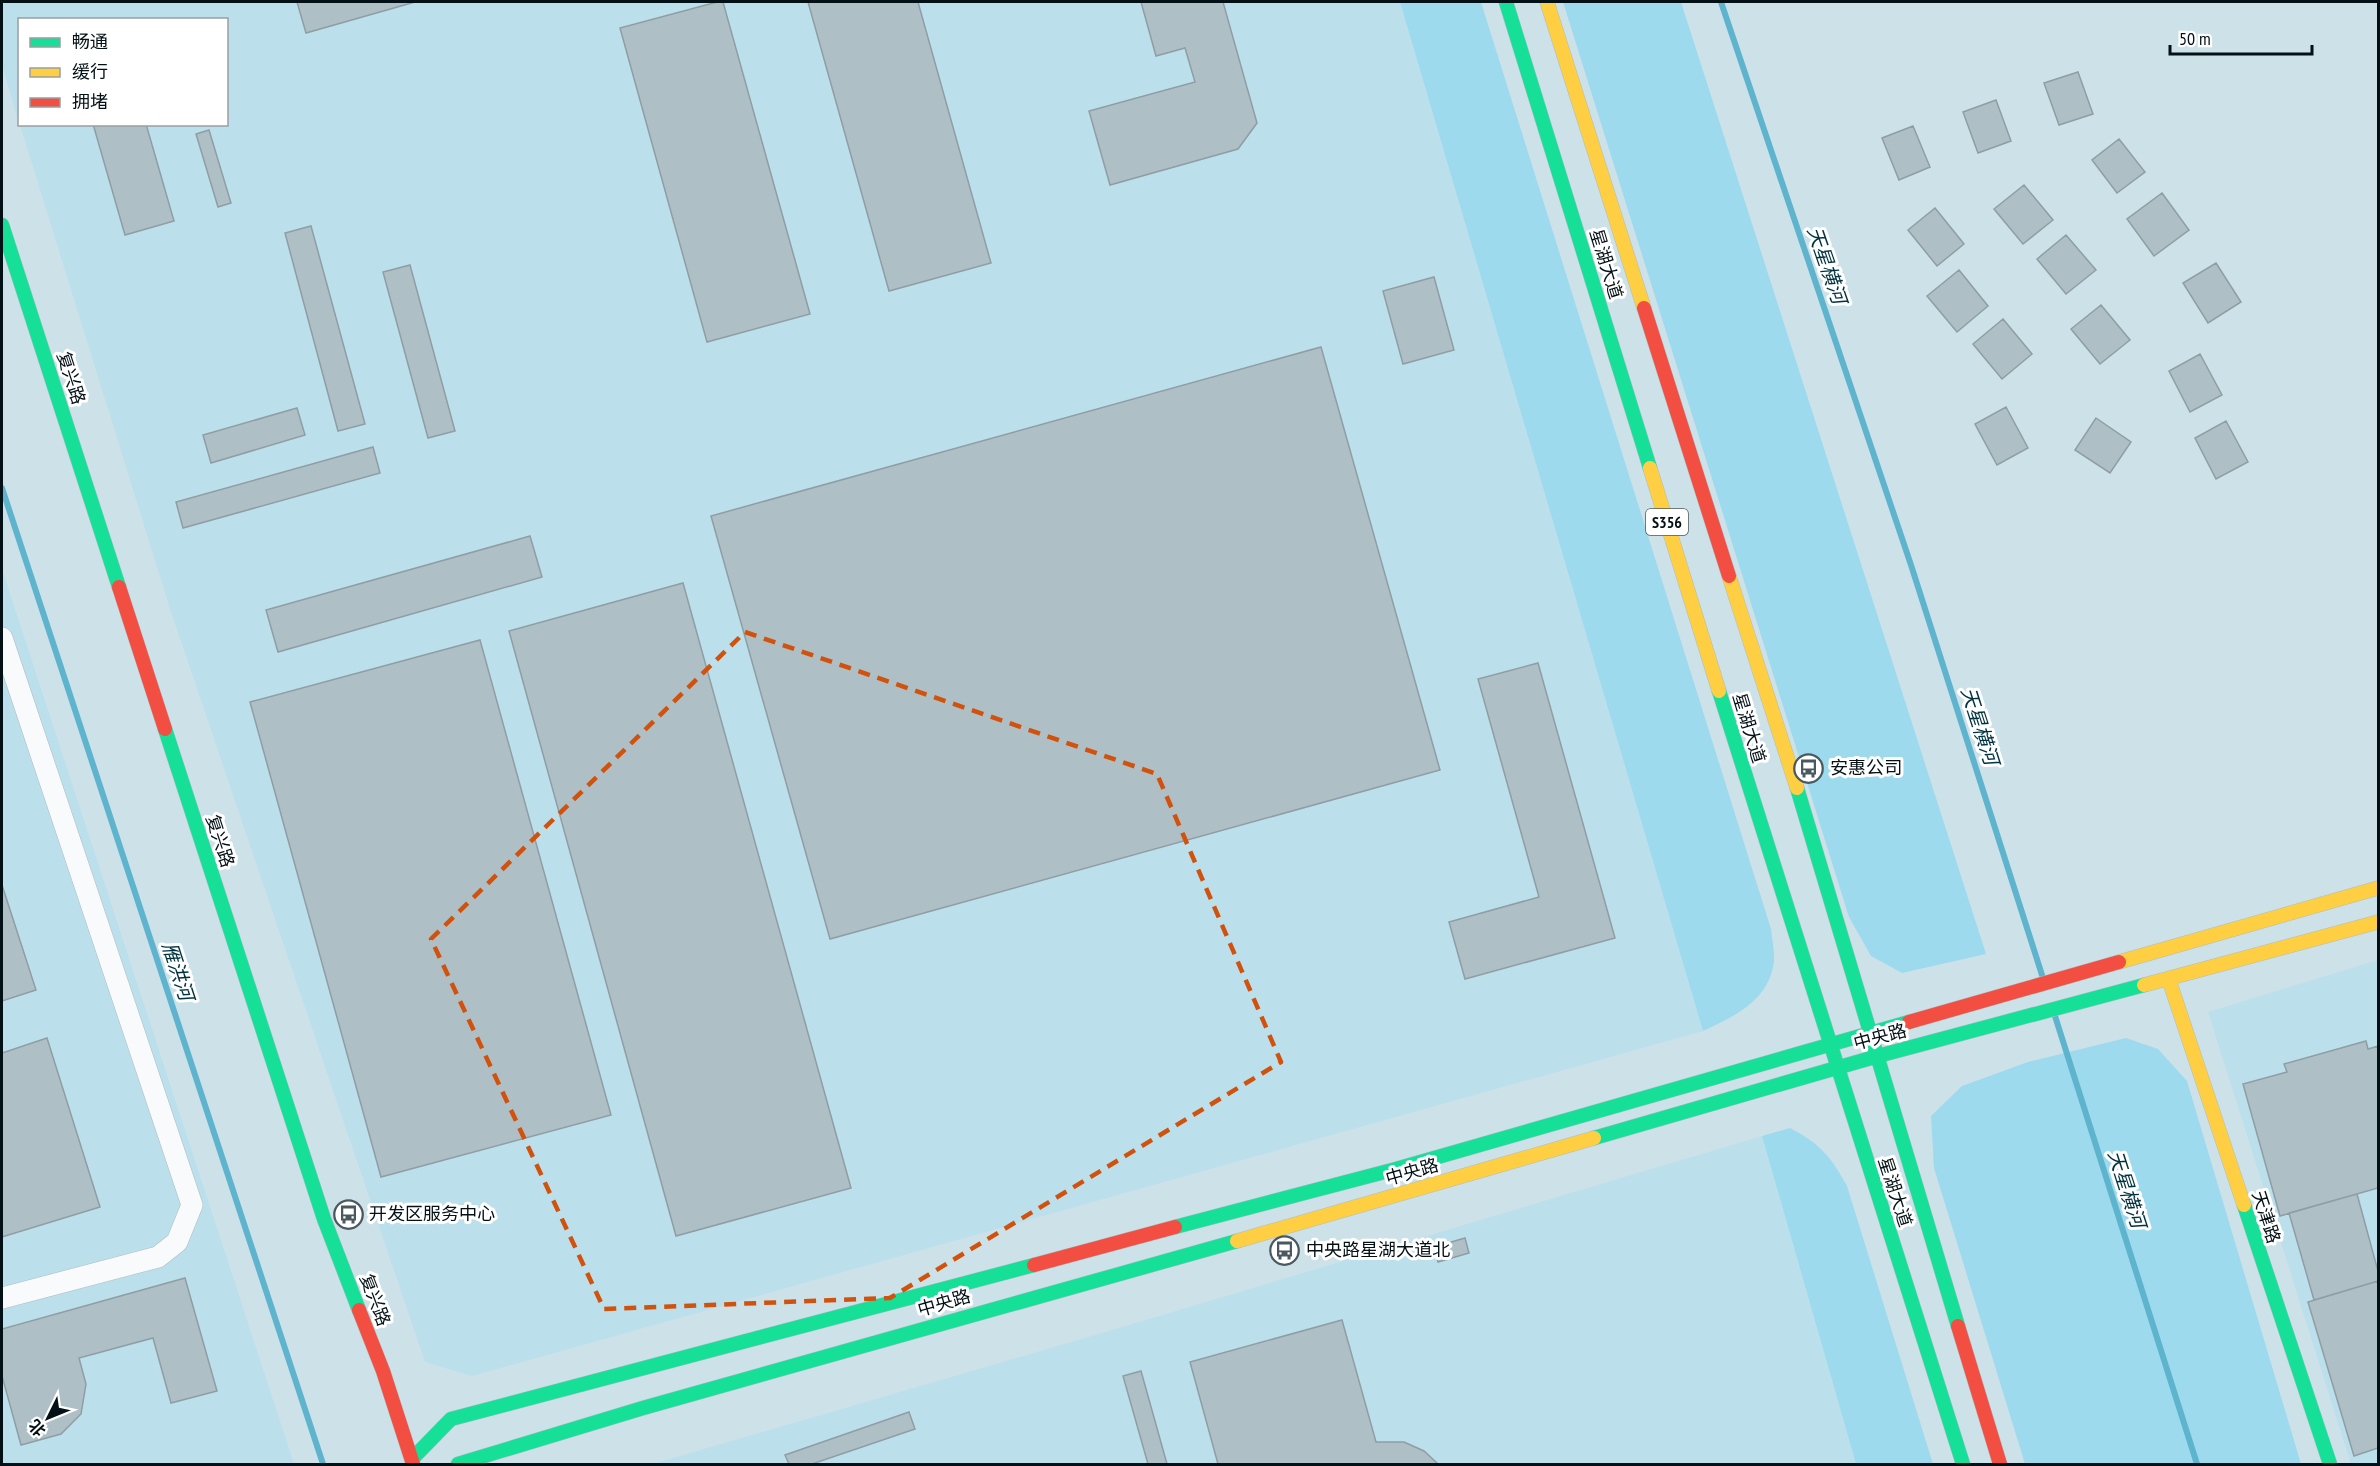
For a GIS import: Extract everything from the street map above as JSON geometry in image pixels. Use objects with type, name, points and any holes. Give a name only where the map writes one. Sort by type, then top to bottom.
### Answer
[{"type":"street","name":"星湖大道","points":[[1506,2],[1828,1043],[1963,1464]]},
{"type":"street","name":"星湖大道","points":[[1546,2],[1793,776],[2000,1464]]},
{"type":"street","name":"复兴路","points":[[2,225],[324,1219],[383,1371],[423,1463]]},
{"type":"street","points":[[2,638],[192,1205],[177,1242],[158,1257],[2,1299]]},
{"type":"street","name":"中央路","points":[[423,1463],[451,1419],[1396,1168],[1828,1043],[1872,1033],[2379,888]]},
{"type":"street","name":"中央路","points":[[458,1464],[655,1404],[1395,1197],[1878,1056],[2379,922]]},
{"type":"street","name":"天津路","points":[[2169,980],[2330,1464]]},
{"type":"highlighted area","points":[[745,632],[1157,774],[1281,1062],[890,1298],[604,1309],[431,939]]},
{"type":"shaded area","points":[[2,2],[1400,2],[1703,1031],[472,1376],[425,1362],[170,609],[20,126],[228,126],[228,18],[18,18],[18,120],[2,65]]},
{"type":"shaded area","points":[[1400,2],[1481,2],[1771,929],[1774,963],[1763,990],[1747,1007],[1703,1031]]},
{"type":"shaded area","points":[[1563,2],[1681,2],[1986,954],[1902,973],[1871,956],[1849,917]]},
{"type":"shaded area","points":[[2,569],[294,1464],[2,1464]]},
{"type":"shaded area","points":[[2378,960],[2378,1464],[2351,1464],[2208,1012]]},
{"type":"shaded area","points":[[2126,1038],[2158,1049],[2187,1081],[2301,1464],[2025,1464],[1934,1168],[1931,1116],[1962,1086],[2028,1062]]},
{"type":"shaded area","points":[[1790,1128],[1809,1139],[1823,1151],[1847,1186],[1933,1464],[1856,1464],[1762,1136]]},
{"type":"shaded area","points":[[1762,1136],[1856,1464],[653,1464],[1102,1333]]},
{"type":"building","points":[[297,2],[415,2],[306,33]]},
{"type":"building","points":[[723,2],[810,314],[707,342],[620,28]]},
{"type":"building","points":[[808,2],[918,2],[991,263],[889,291]]},
{"type":"building","points":[[1141,2],[1223,2],[1257,123],[1238,149],[1110,185],[1089,111],[1195,82],[1185,48],[1156,56]]},
{"type":"building","points":[[2078,72],[2093,114],[2059,125],[2044,83]]},
{"type":"building","points":[[1996,100],[2011,141],[1978,153],[1963,112]]},
{"type":"building","points":[[94,126],[147,126],[174,221],[125,235]]},
{"type":"building","points":[[1913,126],[1930,167],[1899,180],[1882,138]]},
{"type":"building","points":[[209,130],[231,203],[218,207],[196,134]]},
{"type":"building","points":[[2119,139],[2145,172],[2117,193],[2092,160]]},
{"type":"building","points":[[2024,185],[2053,220],[2023,244],[1994,209]]},
{"type":"building","points":[[2162,193],[2189,230],[2154,256],[2127,219]]},
{"type":"building","points":[[1935,208],[1964,244],[1937,266],[1908,230]]},
{"type":"building","points":[[311,226],[365,424],[338,431],[285,233]]},
{"type":"building","points":[[2066,235],[2096,270],[2066,294],[2037,259]]},
{"type":"building","points":[[2216,263],[2241,302],[2208,323],[2183,283]]},
{"type":"building","points":[[410,265],[455,431],[428,438],[383,272]]},
{"type":"building","points":[[1959,270],[1988,306],[1957,332],[1927,296]]},
{"type":"building","points":[[1434,277],[1454,350],[1403,364],[1383,291]]},
{"type":"building","points":[[2101,305],[2130,340],[2100,364],[2071,329]]},
{"type":"building","points":[[2003,319],[2032,354],[2002,379],[1973,344]]},
{"type":"building","points":[[1321,347],[1440,770],[830,939],[711,516]]},
{"type":"building","points":[[2200,354],[2222,395],[2190,412],[2169,371]]},
{"type":"building","points":[[2006,407],[2028,448],[1997,465],[1975,424]]},
{"type":"building","points":[[297,408],[305,435],[211,463],[203,435]]},
{"type":"building","points":[[2096,418],[2131,442],[2110,473],[2075,450]]},
{"type":"building","points":[[2226,421],[2248,462],[2216,479],[2195,438]]},
{"type":"building","points":[[373,447],[380,473],[183,528],[176,502]]},
{"type":"building","points":[[530,536],[542,577],[278,652],[266,610]]},
{"type":"building","points":[[683,583],[851,1188],[676,1236],[509,631]]},
{"type":"building","points":[[480,640],[611,1115],[381,1177],[250,702]]},
{"type":"building","points":[[1538,663],[1615,938],[1465,979],[1449,922],[1539,897],[1478,679]]},
{"type":"building","points":[[2,885],[36,990],[2,1001]]},
{"type":"building","points":[[47,1038],[100,1207],[2,1237],[2,1053]]},
{"type":"building","points":[[2366,1041],[2368,1049],[2378,1046],[2378,1188],[2280,1216],[2243,1084],[2287,1072],[2284,1064]]},
{"type":"building","points":[[2357,1194],[2378,1271],[2378,1281],[2314,1300],[2289,1213]]},
{"type":"building","points":[[1465,1238],[1469,1253],[1438,1262],[1434,1247]]},
{"type":"building","points":[[185,1278],[217,1391],[171,1403],[153,1338],[79,1358],[86,1384],[81,1414],[61,1434],[21,1445],[2,1376],[2,1329]]},
{"type":"building","points":[[2378,1281],[2378,1448],[2354,1456],[2308,1302]]},
{"type":"building","points":[[1342,1320],[1376,1442],[1404,1442],[1424,1451],[1438,1464],[1218,1464],[1190,1362]]},
{"type":"building","points":[[1141,1371],[1167,1464],[1148,1464],[1123,1376]]},
{"type":"building","points":[[909,1412],[915,1429],[812,1464],[789,1464],[785,1455]]},
{"type":"waterway","name":"天星横河","points":[[1721,2],[1911,565],[2042,975]]},
{"type":"waterway","name":"雁洪河","points":[[2,488],[323,1464]]},
{"type":"waterway","name":"天星横河","points":[[2055,1016],[2197,1464]]},
{"type":"traffic: fast","points":[[1506,2],[1650,468]]},
{"type":"traffic: fast","points":[[2,225],[119,587]]},
{"type":"traffic: fast","points":[[1719,691],[1963,1464]]},
{"type":"traffic: fast","points":[[165,729],[324,1219],[359,1310]]},
{"type":"traffic: fast","points":[[1797,788],[1958,1326]]},
{"type":"traffic: fast","points":[[1594,1138],[1878,1056],[2144,985]]},
{"type":"traffic: fast","points":[[1175,1227],[1396,1169],[1909,1022]]},
{"type":"traffic: fast","points":[[2244,1205],[2330,1464]]},
{"type":"traffic: fast","points":[[458,1464],[643,1408],[1237,1241]]},
{"type":"traffic: fast","points":[[412,1459],[451,1419],[1034,1265]]},
{"type":"traffic: slow","points":[[1547,2],[1644,308]]},
{"type":"traffic: slow","points":[[1650,468],[1719,691]]},
{"type":"traffic: slow","points":[[1729,576],[1797,788]]},
{"type":"traffic: slow","points":[[2119,962],[2378,888]]},
{"type":"traffic: slow","points":[[2144,985],[2378,922]]},
{"type":"traffic: slow","points":[[2169,980],[2244,1205]]},
{"type":"traffic: slow","points":[[1237,1241],[1594,1138]]},
{"type":"traffic: jam","points":[[1644,308],[1729,576]]},
{"type":"traffic: jam","points":[[119,587],[165,729]]},
{"type":"traffic: jam","points":[[1909,1022],[2119,962]]},
{"type":"traffic: jam","points":[[1034,1265],[1175,1227]]},
{"type":"traffic: jam","points":[[359,1310],[383,1371],[413,1464]]},
{"type":"traffic: jam","points":[[1958,1326],[2000,1464]]},
{"type":"place","name":"安惠公司","points":[[1809,768]]},
{"type":"place","name":"开发区服务中心","points":[[348,1214]]},
{"type":"place","name":"中央路星湖大道北","points":[[1285,1250]]}]
